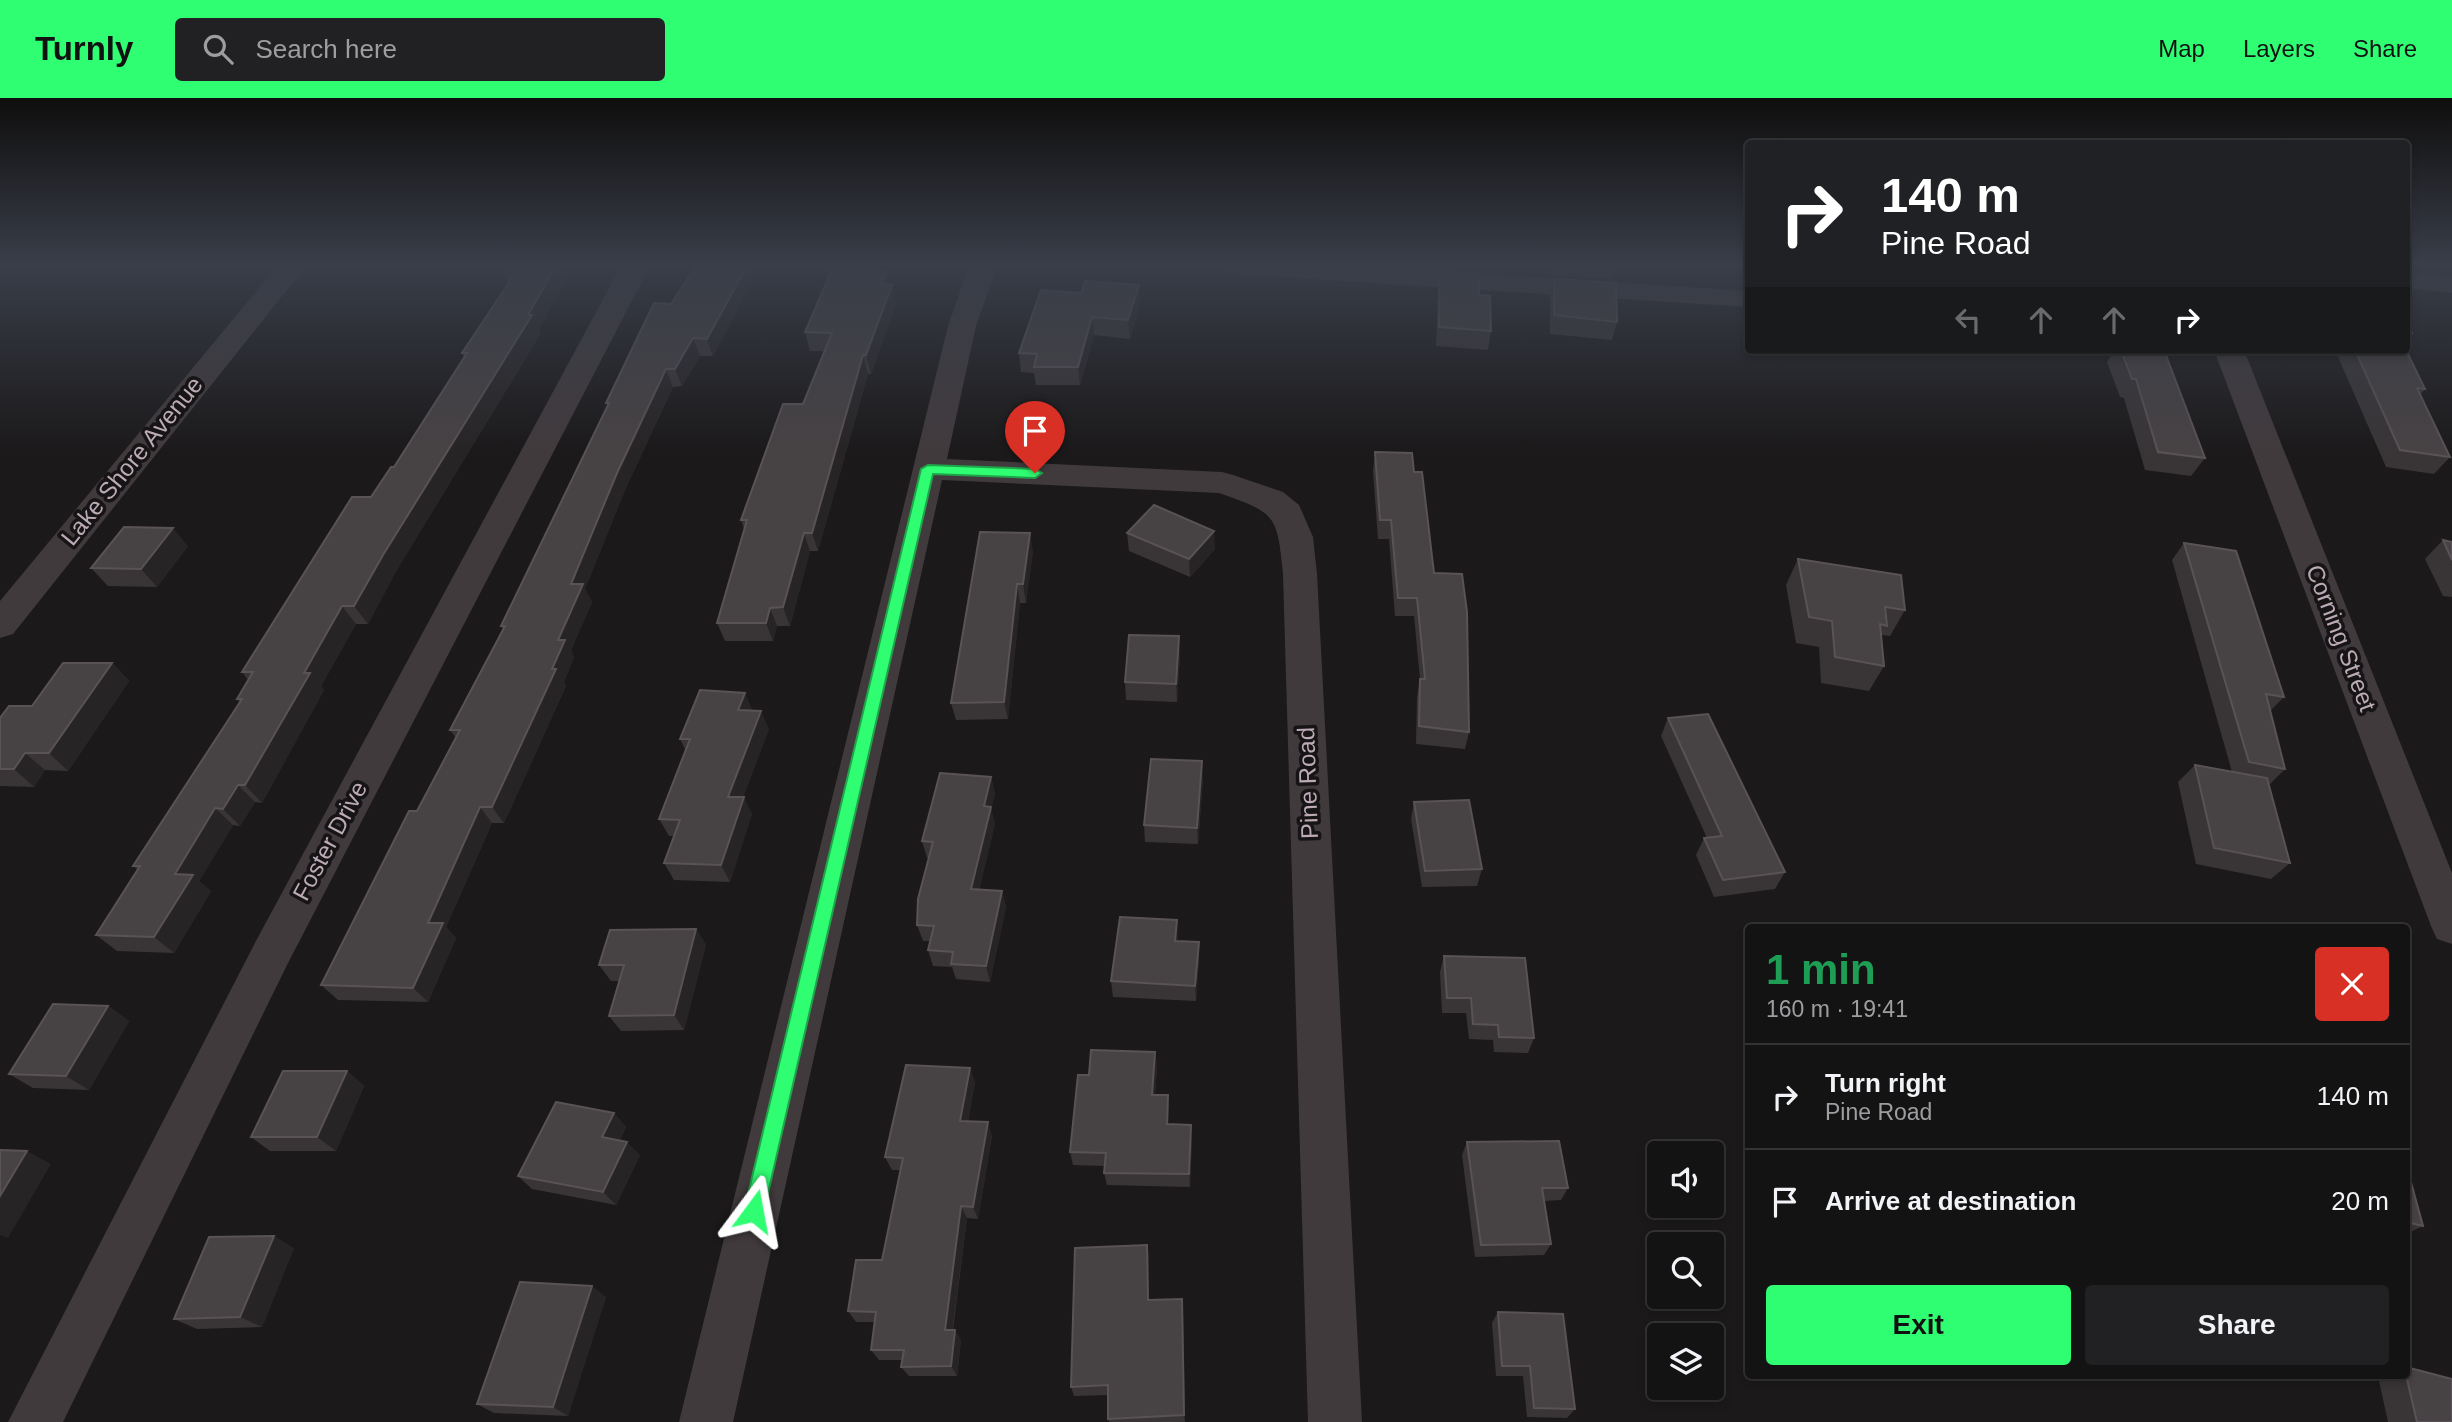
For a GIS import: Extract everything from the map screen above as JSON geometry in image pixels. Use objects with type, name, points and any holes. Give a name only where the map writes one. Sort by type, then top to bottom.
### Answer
[{"type":"street","name":"Lake Shore Avenue","points":[[0,625],[241,328]]},
{"type":"street","name":"Foster Drive","points":[[35,1422],[272,952],[601,328]]},
{"type":"street","points":[[706,1422],[962,328]]},
{"type":"street","name":"Corning Street","points":[[2231,354],[2452,926]]},
{"type":"street","name":"Pine Road","points":[[928,469],[1222,482],[1271,500],[1287,513],[1296,537],[1300,574],[1335,1422]]},
{"type":"building","points":[[479,328],[524,328],[354,606],[342,606],[304,673],[310,673],[245,785],[238,785],[223,809],[215,808],[175,874],[193,875],[154,937],[96,935],[140,866],[133,866],[242,699],[237,699],[253,672],[242,672],[352,497],[371,497],[391,467],[394,467],[467,353],[462,353]]},
{"type":"building","points":[[642,328],[713,328],[707,339],[693,338],[675,369],[666,369],[617,473],[571,584],[583,584],[558,640],[565,640],[552,669],[556,669],[492,807],[480,807],[428,923],[443,923],[413,988],[321,985],[409,811],[417,811],[460,730],[450,730],[505,626],[501,626],[609,403],[606,403]]},
{"type":"building","points":[[807,328],[876,328],[866,355],[863,355],[812,533],[804,533],[783,607],[770,608],[766,623],[717,623],[747,520],[741,520],[783,404],[803,404],[832,333],[805,332]]},
{"type":"building","points":[[1028,328],[1089,328],[1078,367],[1034,367],[1037,354],[1019,353]]},
{"type":"building","points":[[1449,328],[1491,328],[1491,331]]},
{"type":"building","points":[[2123,354],[2166,354],[2205,458],[2158,452],[2136,379],[2132,379]]},
{"type":"building","points":[[2357,354],[2408,354],[2425,389],[2417,388],[2450,457],[2400,450]]},
{"type":"building","points":[[1375,452],[1412,453],[1414,472],[1422,472],[1434,573],[1462,574],[1467,612],[1469,732],[1419,726],[1420,679],[1425,679],[1417,598],[1398,598],[1391,520],[1380,520]]},
{"type":"building","points":[[1154,505],[1214,531],[1189,559],[1127,533]]},
{"type":"building","points":[[124,527],[173,528],[141,569],[91,568]]},
{"type":"building","points":[[980,532],[1030,533],[1023,584],[1017,584],[1004,702],[951,703]]},
{"type":"building","points":[[2443,540],[2452,542],[2452,560]]},
{"type":"building","points":[[2184,543],[2236,551],[2284,697],[2266,694],[2285,769],[2249,762]]},
{"type":"building","points":[[1798,559],[1901,575],[1905,610],[1885,607],[1887,626],[1880,624],[1884,666],[1835,657],[1832,621],[1809,617]]},
{"type":"building","points":[[1129,635],[1179,636],[1176,684],[1125,682]]},
{"type":"building","points":[[63,663],[112,663],[49,753],[25,753],[14,769],[0,769],[0,718],[9,706],[32,706]]},
{"type":"building","points":[[700,690],[745,693],[738,710],[761,711],[728,797],[744,797],[721,865],[664,863],[680,820],[659,819],[690,739],[680,739]]},
{"type":"building","points":[[1708,714],[1785,872],[1723,880],[1704,838],[1722,836],[1668,718]]},
{"type":"building","points":[[1151,759],[1202,761],[1197,828],[1144,825]]},
{"type":"building","points":[[2195,765],[2267,778],[2290,863],[2214,848]]},
{"type":"building","points":[[940,773],[991,777],[984,806],[991,807],[971,889],[1002,891],[986,966],[951,964],[953,952],[928,950],[934,926],[917,925],[918,899],[933,842],[922,841]]},
{"type":"building","points":[[1469,800],[1482,869],[1425,871],[1414,802]]},
{"type":"building","points":[[1120,917],[1177,920],[1175,941],[1199,942],[1195,986],[1111,981]]},
{"type":"building","points":[[696,929],[674,1015],[609,1016],[624,965],[599,965],[610,930]]},
{"type":"building","points":[[1444,956],[1525,958],[1534,1038],[1499,1037],[1498,1025],[1473,1024],[1471,998],[1447,998]]},
{"type":"building","points":[[53,1004],[108,1006],[66,1076],[9,1074]]},
{"type":"building","points":[[1091,1050],[1155,1052],[1152,1095],[1168,1095],[1167,1124],[1191,1125],[1189,1174],[1104,1173],[1106,1153],[1070,1152],[1078,1075],[1089,1075]]},
{"type":"building","points":[[906,1065],[970,1068],[960,1121],[988,1122],[973,1207],[961,1206],[945,1330],[955,1330],[951,1366],[901,1367],[904,1350],[871,1350],[876,1312],[848,1311],[856,1260],[882,1260],[903,1158],[885,1157]]},
{"type":"building","points":[[283,1071],[347,1071],[317,1137],[251,1137]]},
{"type":"building","points":[[556,1102],[614,1113],[602,1137],[627,1142],[603,1192],[518,1176]]},
{"type":"building","points":[[1559,1141],[1568,1188],[1542,1188],[1551,1244],[1481,1245],[1467,1142]]},
{"type":"building","points":[[0,1150],[27,1151],[0,1196]]},
{"type":"building","points":[[2410,1179],[2423,1226],[2410,1223]]},
{"type":"building","points":[[274,1236],[240,1317],[174,1319],[209,1237]]},
{"type":"building","points":[[1147,1245],[1148,1300],[1182,1299],[1184,1415],[1108,1419],[1108,1385],[1071,1387],[1075,1248]]},
{"type":"building","points":[[520,1282],[592,1286],[553,1407],[477,1404]]},
{"type":"building","points":[[1498,1312],[1563,1314],[1575,1409],[1534,1408],[1530,1366],[1502,1366]]},
{"type":"building","points":[[2410,1368],[2452,1379],[2452,1422],[2417,1422],[2407,1379],[2410,1379]]},
{"type":"route","points":[[754,1211],[928,469],[1035,473]]}]
